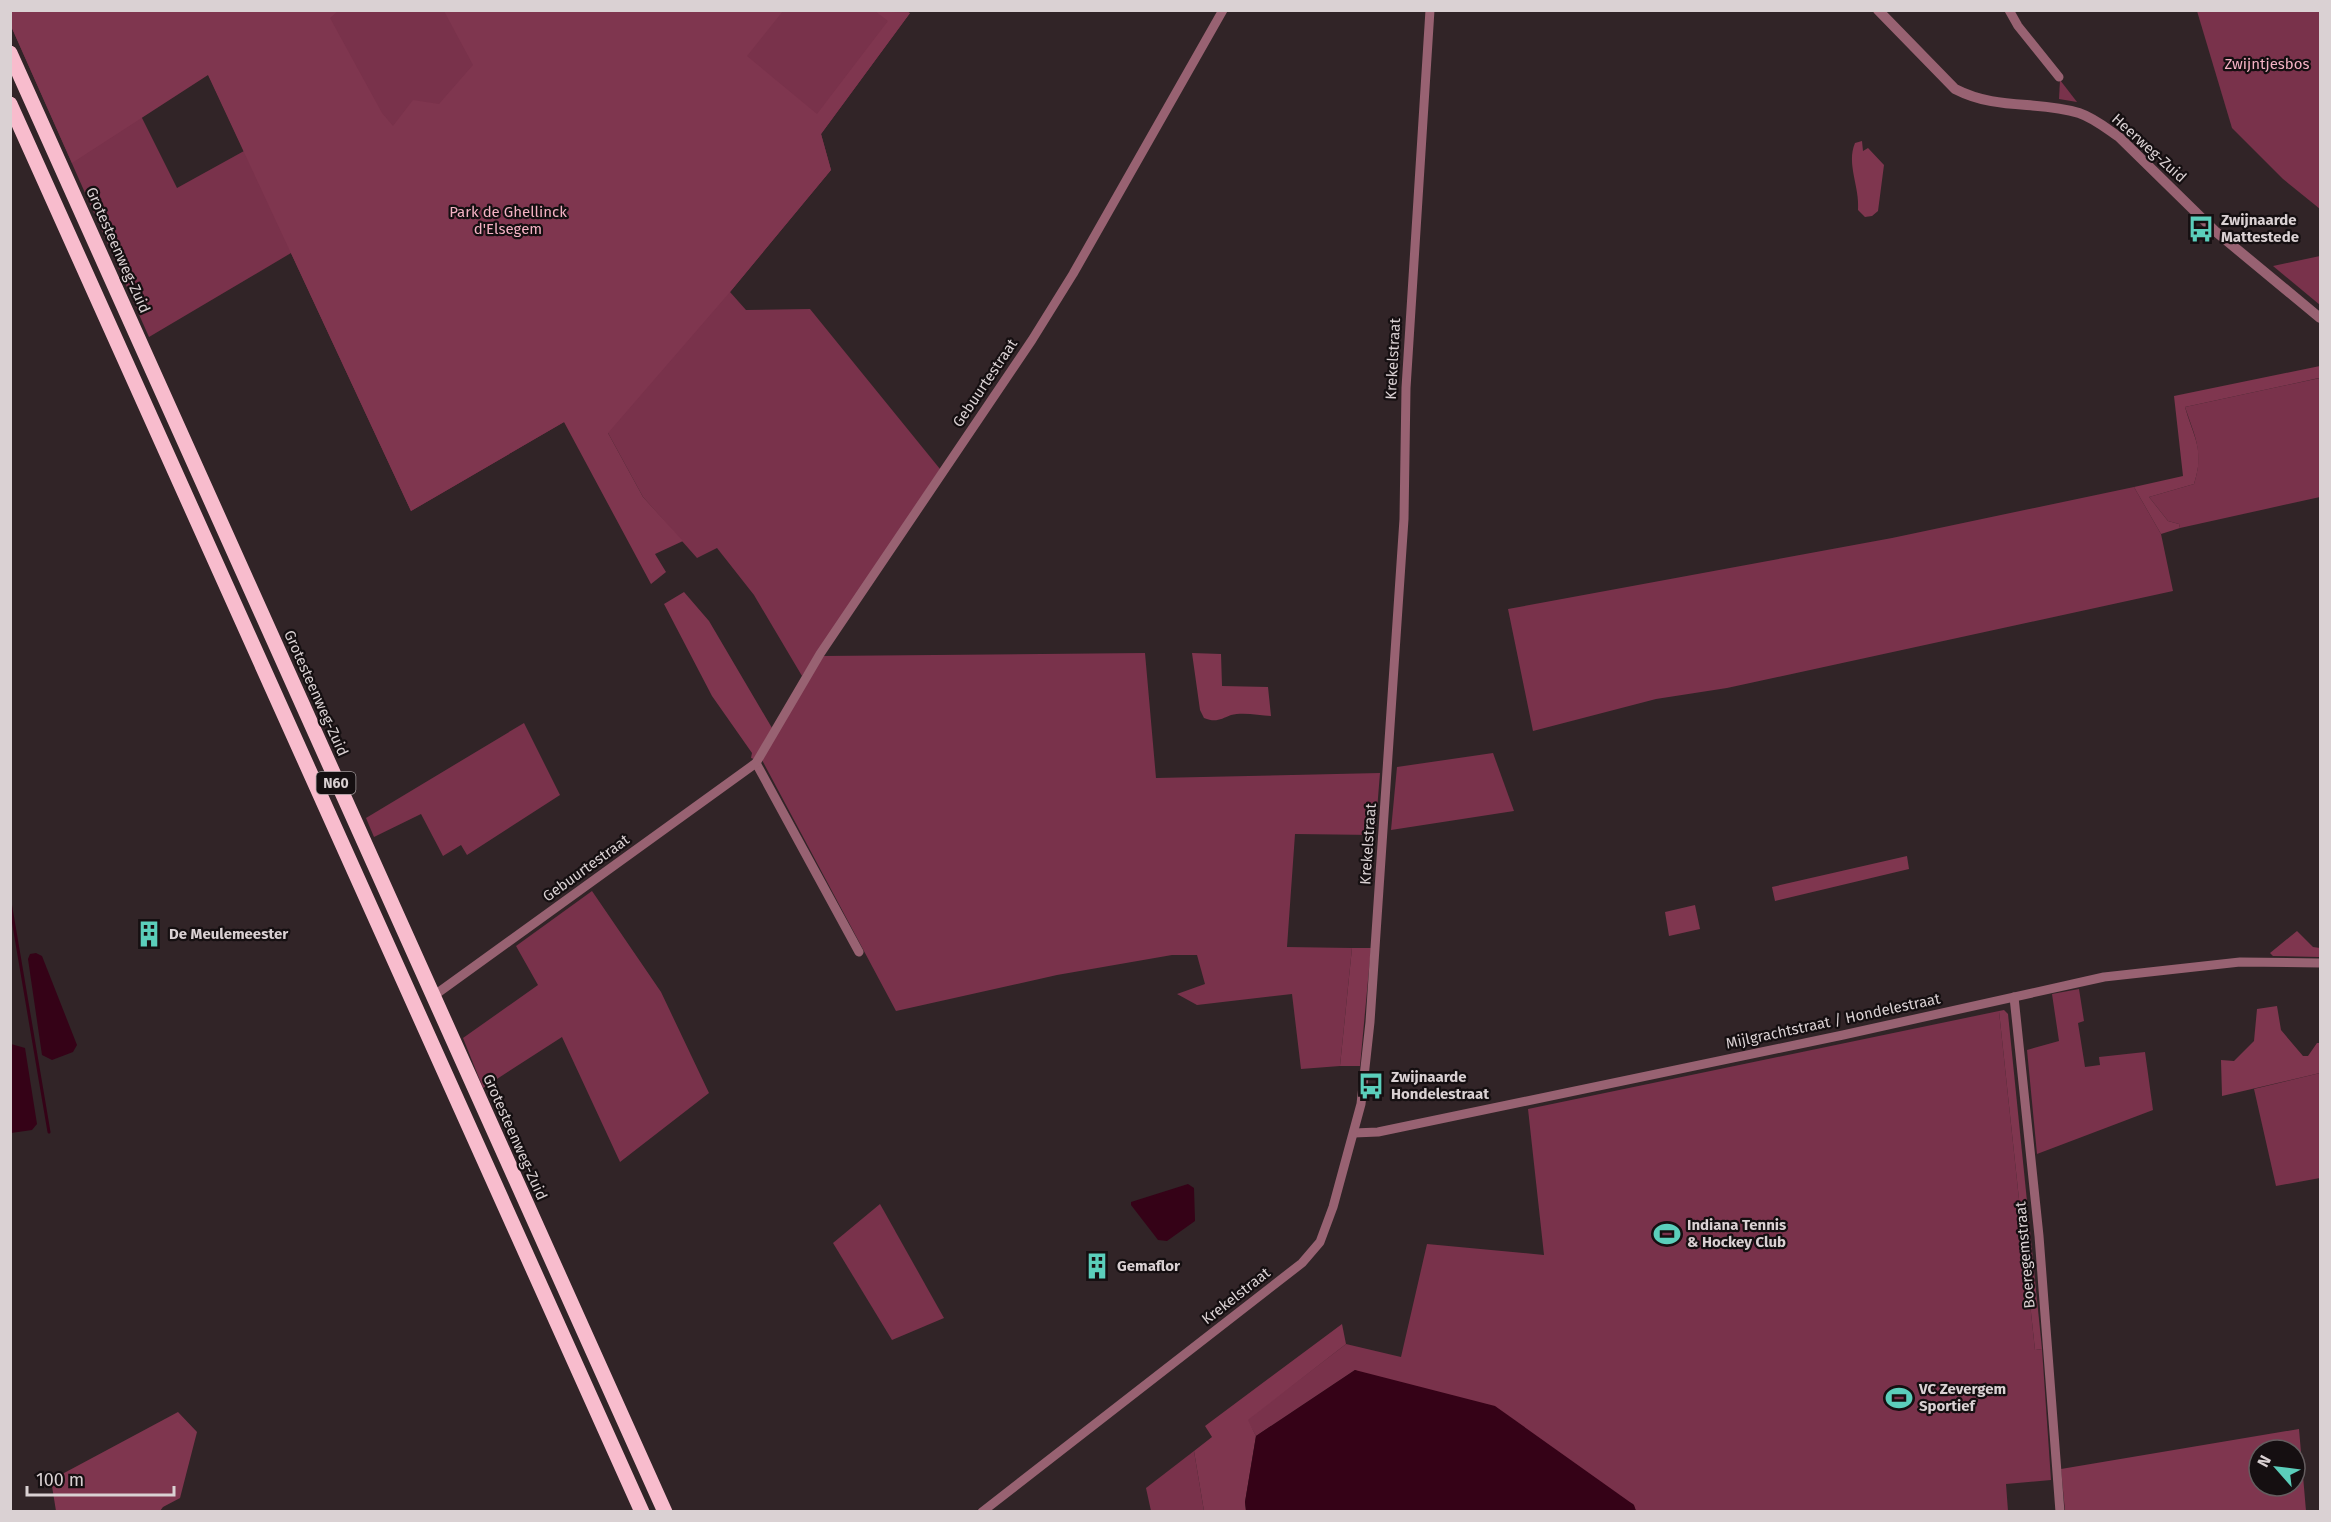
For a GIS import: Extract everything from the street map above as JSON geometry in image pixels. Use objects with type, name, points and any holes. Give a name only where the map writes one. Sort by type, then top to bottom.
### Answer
[{"type":"highway","name":"Grotesteenweg-Zuid","points":[[10,53],[665,1512]]},
{"type":"highway","name":"N60","points":[[10,104],[642,1512]]},
{"type":"street","name":"Gebuurtestraat","points":[[432,997],[756,763],[820,654],[1032,340],[1073,274],[1223,10]]},
{"type":"street","name":"Krekelstraat","points":[[982,1512],[1302,1263],[1320,1242],[1333,1207],[1354,1133],[1364,1085],[1370,1022],[1395,677],[1404,519],[1406,388],[1430,10]]},
{"type":"street","name":"Heerweg-Zuid","points":[[1878,10],[1955,89],[1987,103],[2069,111],[2098,123],[2119,137],[2229,243],[2320,318]]},
{"type":"street","points":[[2009,10],[2018,26],[2059,77]]},
{"type":"street","points":[[756,763],[859,952]]},
{"type":"street","name":"Mijlgrachtstraat / Hondelestraat","points":[[1354,1133],[1378,1132],[1466,1114],[2104,977],[2206,964],[2320,963]]},
{"type":"street","name":"Boeregemstraat","points":[[2013,997],[2038,1224],[2060,1512]]},
{"type":"green space","name":"Park de Ghellinck d'Elsegem","points":[[10,11],[907,11],[910,13],[821,134],[831,170],[730,292],[746,310],[810,309],[940,469],[802,676],[754,595],[717,548],[697,558],[643,497],[608,433],[564,422],[411,511],[291,253],[149,337],[11,26]],"holes":[[[208,74],[244,151],[177,188],[141,116]]]},
{"type":"green space","name":"Park de Ghellinck d'Elsegem","points":[[10,11],[338,11],[330,18],[382,113],[393,126],[413,100],[439,104],[473,65],[444,11],[783,11],[747,56],[817,114],[888,21],[875,11],[910,13],[821,134],[831,170],[730,292],[608,433],[643,497],[683,541],[655,554],[666,572],[651,584],[564,422],[411,511],[208,75],[72,163],[11,26]]},
{"type":"green space","name":"Zwijntjesbos","points":[[2197,11],[2320,11],[2320,209],[2283,179],[2232,128]]},
{"type":"green space","points":[[2060,80],[2077,102],[2059,99]]},
{"type":"green space","points":[[1862,141],[1863,151],[1868,148],[1884,165],[1878,211],[1872,216],[1865,217],[1858,210],[1852,159],[1855,143]]},
{"type":"green space","points":[[2320,256],[2320,305],[2273,266]]},
{"type":"green space","points":[[2320,366],[2320,381],[2319,378],[2185,407],[2197,444],[2197,472],[2194,484],[2149,497],[2168,521],[2179,524],[2180,528],[2161,534],[2134,487],[2183,476],[2174,396]]},
{"type":"green space","points":[[2320,378],[2320,497],[2180,528],[2179,524],[2168,521],[2149,497],[2194,484],[2198,453],[2185,407]]},
{"type":"green space","points":[[2134,487],[2161,534],[2173,591],[1727,688],[1656,699],[1533,731],[1508,609],[1892,538]]},
{"type":"green space","points":[[684,592],[709,621],[772,728],[754,759],[751,758],[752,753],[712,696],[664,604]]},
{"type":"green space","points":[[1145,653],[1156,778],[1380,773],[1375,835],[1295,834],[1287,947],[1352,948],[1340,1066],[1301,1069],[1292,994],[1197,1005],[1177,994],[1205,984],[1197,955],[1172,955],[1057,975],[896,1011],[762,760],[823,656]]},
{"type":"green space","points":[[1192,653],[1221,654],[1222,686],[1268,687],[1271,716],[1240,714],[1215,720],[1204,718],[1200,710]]},
{"type":"green space","points":[[524,723],[560,795],[467,855],[461,845],[443,856],[421,814],[374,837],[366,818]]},
{"type":"green space","points":[[1493,753],[1514,811],[1391,830],[1397,767]]},
{"type":"green space","points":[[1907,856],[1909,869],[1775,901],[1772,887]]},
{"type":"green space","points":[[592,891],[661,992],[709,1093],[620,1162],[562,1037],[483,1088],[463,1038],[538,985],[516,946]]},
{"type":"green space","points":[[1695,905],[1700,929],[1669,936],[1665,912]]},
{"type":"green space","points":[[2297,931],[2313,947],[2320,948],[2320,957],[2273,956],[2270,953]]},
{"type":"green space","points":[[1352,948],[1371,948],[1360,1066],[1340,1066]]},
{"type":"green space","points":[[2079,989],[2084,1021],[2078,1023],[2085,1067],[2100,1065],[2099,1057],[2145,1052],[2153,1110],[2037,1154],[2027,1050],[2059,1041],[2052,994]]},
{"type":"green space","points":[[2277,1006],[2281,1030],[2303,1056],[2308,1056],[2317,1043],[2320,1043],[2320,1073],[2222,1096],[2221,1060],[2234,1061],[2254,1041],[2257,1009]]},
{"type":"green space","points":[[2004,1010],[2008,1014],[2042,1349],[2035,1350],[1999,1011]]},
{"type":"green space","points":[[1999,1011],[2035,1350],[2042,1349],[2051,1480],[2006,1484],[2008,1511],[1636,1511],[1633,1504],[1355,1370],[1256,1436],[1247,1420],[1346,1344],[1401,1357],[1427,1244],[1544,1255],[1528,1109]]},
{"type":"green space","points":[[2320,1073],[2320,1178],[2276,1186],[2254,1089]]},
{"type":"green space","points":[[880,1204],[944,1318],[892,1340],[833,1243]]},
{"type":"green space","points":[[1342,1324],[1346,1344],[1248,1420],[1256,1436],[1245,1502],[1246,1511],[1204,1511],[1194,1451],[1212,1437],[1205,1426]]},
{"type":"green space","points":[[178,1412],[197,1432],[180,1498],[160,1511],[56,1511],[51,1480]]},
{"type":"green space","points":[[2299,1429],[2300,1438],[2247,1438],[2247,1498],[2305,1498],[2306,1511],[2065,1511],[2061,1469]]},
{"type":"green space","points":[[1194,1451],[1204,1511],[1151,1511],[1146,1488]]},
{"type":"shaded area","points":[[36,953],[42,956],[77,1045],[73,1052],[52,1060],[42,1055],[28,959],[30,954]]},
{"type":"shaded area","points":[[11,1044],[25,1048],[37,1124],[32,1130],[11,1133]]},
{"type":"shaded area","points":[[1188,1184],[1194,1188],[1195,1221],[1167,1241],[1158,1240],[1131,1202]]},
{"type":"shaded area","points":[[1355,1370],[1495,1406],[1634,1505],[1636,1511],[1246,1511],[1245,1502],[1256,1436]]},
{"type":"waterway","points":[[10,902],[49,1132]]},
{"type":"place","name":"Zwijnaarde Mattestede","points":[[2201,229]]},
{"type":"place","name":"De Meulemeester","points":[[149,934]]},
{"type":"place","name":"Zwijnaarde Hondelestraat","points":[[1371,1086]]},
{"type":"place","name":"Indiana Tennis & Hockey Club","points":[[1667,1234]]},
{"type":"place","name":"Gemaflor","points":[[1097,1266]]},
{"type":"place","name":"VC Zevergem Sportief","points":[[1899,1398]]}]
